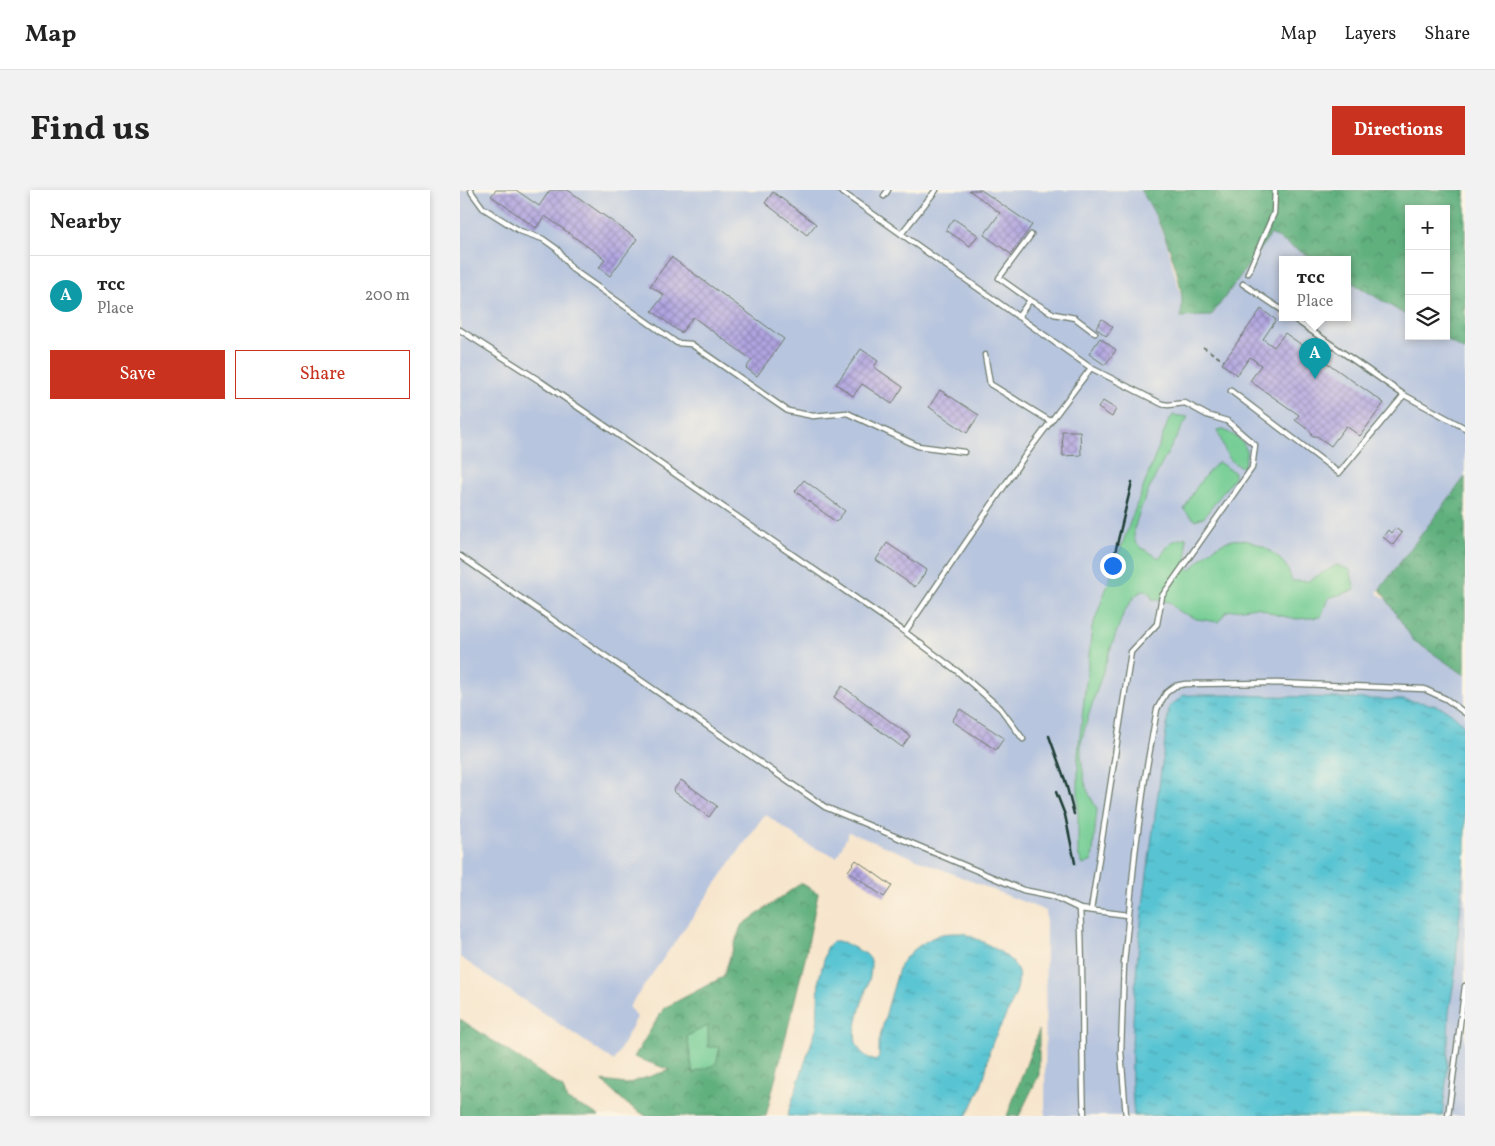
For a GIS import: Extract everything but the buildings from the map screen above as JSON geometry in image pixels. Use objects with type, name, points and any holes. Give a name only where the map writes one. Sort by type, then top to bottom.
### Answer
[{"type":"lane","points":[[471,190],[483,208],[520,231],[543,239],[557,249],[572,269],[677,343],[690,344],[788,411],[813,416],[847,413],[918,446],[964,452]]},
{"type":"lane","points":[[840,190],[1091,368],[1162,404],[1185,403],[1207,415],[1227,421],[1255,445],[1252,468],[1162,596],[1157,624],[1131,652],[1091,910]]},
{"type":"lane","points":[[884,196],[888,190]]},
{"type":"lane","points":[[901,234],[936,190]]},
{"type":"lane","points":[[1248,273],[1274,213],[1276,190]]},
{"type":"lane","points":[[1032,235],[999,278],[1054,314],[1075,318],[1095,333]]},
{"type":"lane","points":[[1243,284],[1279,308]]},
{"type":"lane","points":[[1018,317],[1030,300]]},
{"type":"lane","points":[[1297,321],[1404,396],[1465,428]]},
{"type":"lane","points":[[460,330],[540,381],[905,632],[957,671],[1000,708],[1023,739]]},
{"type":"lane","points":[[985,355],[990,384],[1050,421]]},
{"type":"lane","points":[[905,632],[1050,421],[1091,368]]},
{"type":"lane","points":[[1231,391],[1339,473],[1404,396]]},
{"type":"lane","points":[[460,556],[825,807],[1023,890],[1053,896],[1080,909],[1128,915]]},
{"type":"lane","points":[[1126,1116],[1121,1052],[1124,963],[1128,915],[1145,778],[1156,710],[1166,692],[1175,686],[1185,684],[1277,683],[1424,689],[1446,699],[1465,713]]},
{"type":"lane","points":[[1080,909],[1082,946],[1081,1058],[1084,1116]]},
{"type":"lane","points":[[1448,1116],[1465,986]]},
{"type":"path","points":[[1203,347],[1224,361]]},
{"type":"shaded area","points":[[460,190],[1140,190],[1147,198],[1166,241],[1182,300],[1181,317],[1211,316],[1271,234],[1308,256],[1279,256],[1279,321],[1351,321],[1351,282],[1405,315],[1405,340],[1447,340],[1465,351],[1465,477],[1377,593],[1465,653],[1465,1116],[1045,1116],[1046,911],[849,832],[837,857],[810,846],[765,814],[629,1007],[637,1017],[614,1061],[460,957]]},
{"type":"green space","points":[[1140,190],[1465,190],[1465,351],[1447,340],[1450,340],[1450,205],[1405,205],[1405,315],[1351,282],[1351,256],[1308,256],[1271,234],[1211,316],[1181,317],[1182,302],[1178,276],[1154,212]]},
{"type":"green space","points":[[1173,415],[1188,417],[1163,461],[1144,501],[1134,534],[1138,545],[1159,558],[1171,542],[1186,537],[1187,554],[1185,567],[1191,570],[1204,556],[1220,544],[1232,540],[1247,541],[1262,546],[1276,555],[1286,566],[1292,581],[1308,581],[1337,565],[1350,570],[1355,590],[1328,598],[1321,617],[1297,619],[1274,614],[1257,607],[1227,611],[1218,622],[1197,619],[1178,611],[1169,602],[1152,599],[1150,592],[1143,590],[1134,597],[1124,612],[1110,650],[1081,743],[1084,779],[1097,809],[1092,861],[1083,865],[1078,854],[1078,754],[1092,628],[1168,422]]},
{"type":"green space","points":[[1222,429],[1243,443],[1246,453],[1243,467],[1232,462],[1226,452],[1217,430]]},
{"type":"green space","points":[[1218,462],[1234,472],[1234,478],[1204,517],[1195,520],[1184,510],[1199,484]]},
{"type":"green space","points":[[1465,477],[1465,675],[1413,640],[1380,589]]},
{"type":"green space","points":[[801,883],[818,893],[805,959],[766,1116],[646,1116],[627,1104],[602,1081],[626,1084],[670,1070],[634,1057],[664,1008],[723,977],[741,926]],"holes":[[[708,1026],[708,1047],[720,1047],[716,1064],[693,1073],[687,1036]]]},
{"type":"green space","points":[[460,1019],[563,1088],[567,1100],[599,1116],[460,1116]]},
{"type":"green space","points":[[708,1025],[720,1047],[716,1064],[693,1073],[687,1036]]},
{"type":"green space","points":[[1039,1030],[1039,1075],[1019,1116],[1007,1116]]},
{"type":"water","points":[[1184,695],[1406,700],[1446,710],[1453,714],[1465,728],[1465,851],[1455,974],[1449,1012],[1447,1075],[1442,1116],[1134,1116],[1132,1073],[1133,1016],[1145,891],[1169,707]]},
{"type":"water","points":[[963,933],[995,948],[1003,954],[1015,966],[1019,980],[1014,999],[991,1047],[981,1085],[966,1116],[787,1116],[817,1026],[819,979],[827,947],[832,942],[843,942],[866,954],[871,960],[870,976],[855,1035],[857,1045],[861,1051],[875,1061],[879,1057],[879,1041],[900,965],[913,951],[931,939],[942,934]]},
{"type":"railway","points":[[1114,557],[1132,482]]},
{"type":"railway","points":[[1049,736],[1065,780],[1074,814]]},
{"type":"railway","points":[[1056,792],[1065,815],[1075,863]]},
{"type":"place","name":"тсс","points":[[1315,379]]}]
